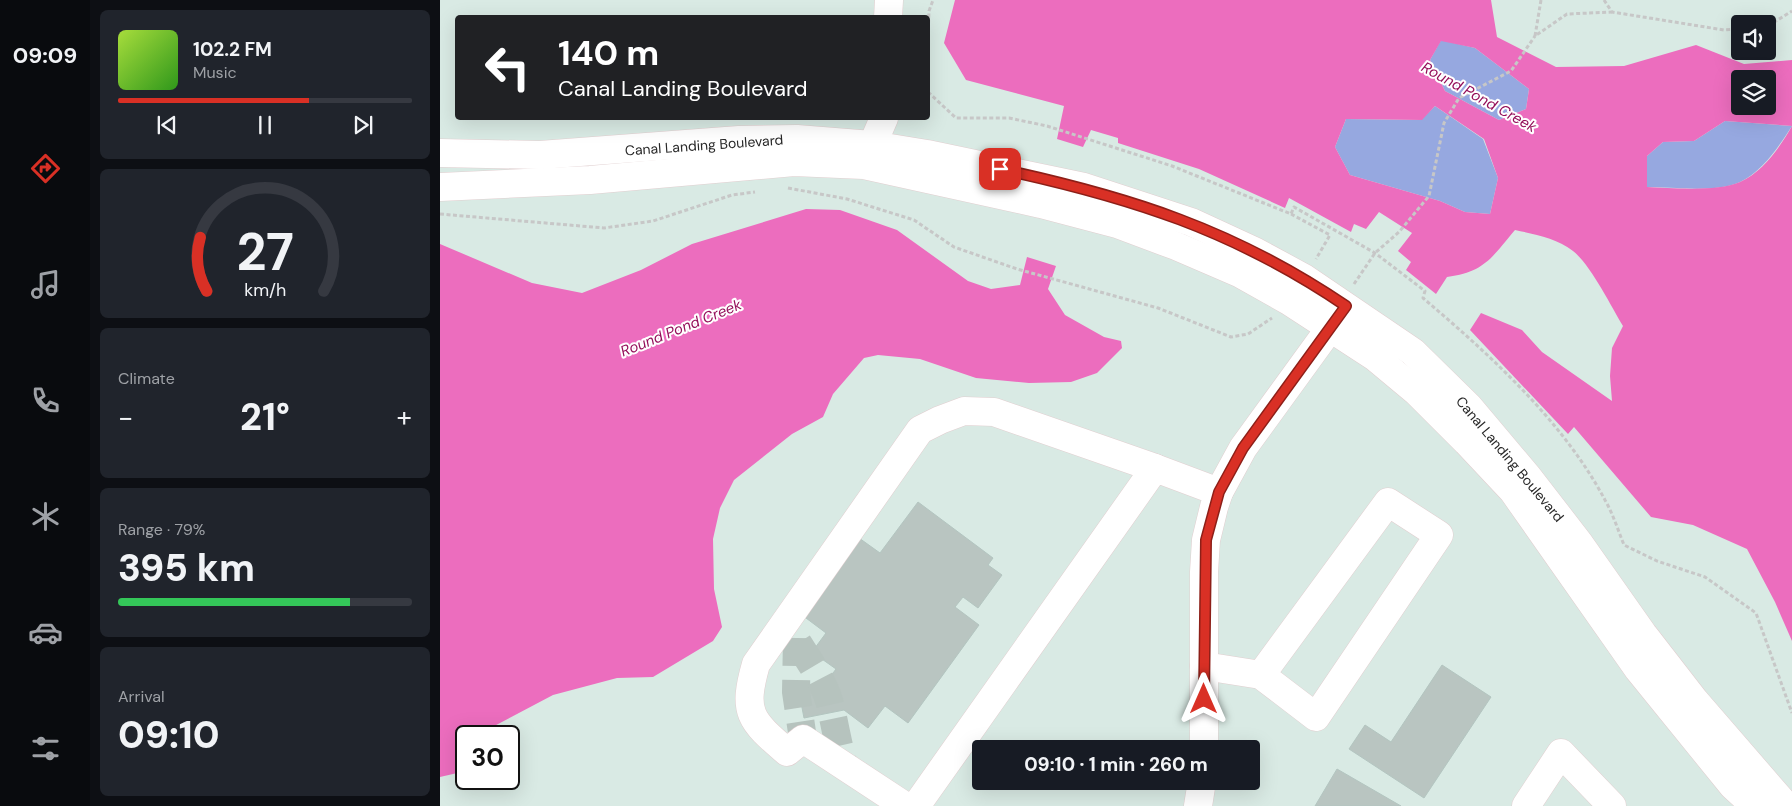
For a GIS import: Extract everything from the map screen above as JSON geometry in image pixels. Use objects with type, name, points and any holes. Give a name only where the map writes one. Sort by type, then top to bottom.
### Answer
[{"type":"street","points":[[888,15],[889,0]]},
{"type":"street","points":[[868,155],[883,120]]},
{"type":"street","name":"Canal Landing Boulevard","points":[[440,153],[540,155],[797,139],[868,155],[1118,224],[1176,246],[1338,316],[1413,352],[1469,407],[1528,477],[1579,543],[1643,634],[1695,701],[1786,806]]},
{"type":"street","name":"Canal Landing Boulevard","points":[[440,187],[590,180],[868,155]]},
{"type":"street","points":[[1204,740],[1206,540],[1219,492],[1243,448],[1338,316]]},
{"type":"street","name":"Canal Landing Boulevard","points":[[1338,316],[1375,357],[1417,392],[1513,491],[1638,669],[1733,786],[1756,806]]},
{"type":"street","points":[[905,806],[803,739],[787,752],[754,720],[748,706],[756,664],[920,430],[964,411],[994,412],[1219,492]]},
{"type":"street","points":[[916,806],[1155,468]]},
{"type":"street","points":[[1204,666],[1261,675],[1316,717],[1439,535],[1388,502],[1261,675]]},
{"type":"street","points":[[1526,806],[1561,753],[1612,806]]},
{"type":"street","points":[[1198,806],[1201,790]]},
{"type":"path","points":[[929,15],[933,0]]},
{"type":"path","points":[[1535,36],[1541,0]]},
{"type":"path","points":[[1604,0],[1612,12]]},
{"type":"path","points":[[1776,21],[1792,11]]},
{"type":"path","points":[[1368,264],[1375,253],[1399,232],[1429,196],[1444,123],[1459,98],[1511,71],[1535,36],[1567,14],[1612,12],[1731,30]]},
{"type":"path","points":[[930,94],[956,118],[1008,118],[1047,126],[1093,140]]},
{"type":"path","points":[[786,188],[847,199],[914,220],[954,247],[1017,269],[1158,308],[1232,337],[1248,334],[1274,317]]},
{"type":"path","points":[[440,214],[517,219],[604,228],[653,221],[732,195],[759,192]]},
{"type":"path","points":[[1291,214],[1330,235],[1312,265]]},
{"type":"shaded area","points":[[1441,40],[1475,48],[1529,89],[1526,109],[1499,120],[1445,91],[1430,60]]},
{"type":"shaded area","points":[[1435,106],[1483,139],[1498,178],[1490,214],[1465,212],[1440,201],[1350,175],[1335,147],[1346,119],[1421,120]]},
{"type":"shaded area","points":[[1725,121],[1792,126],[1763,165],[1740,182],[1719,187],[1695,189],[1647,187],[1647,156],[1663,142],[1694,141]]},
{"type":"water","points":[[955,0],[1491,0],[1497,37],[1556,67],[1624,66],[1696,45],[1744,64],[1792,60],[1792,126],[1792,641],[1775,602],[1747,549],[1693,525],[1651,517],[1574,427],[1568,434],[1470,330],[1481,313],[1522,330],[1542,352],[1612,401],[1610,376],[1612,348],[1623,326],[1586,265],[1573,251],[1545,237],[1515,230],[1487,262],[1460,275],[1447,277],[1436,294],[1406,270],[1411,262],[1398,251],[1412,233],[1379,212],[1366,229],[1354,224],[1351,232],[1289,198],[1285,208],[1199,169],[1118,143],[1118,138],[1091,130],[1083,147],[1057,139],[1064,106],[966,80],[944,43]],"holes":[[[1441,41],[1475,48],[1529,89],[1526,109],[1499,120],[1445,91],[1430,60]],[[1435,106],[1484,139],[1498,178],[1490,214],[1465,212],[1440,201],[1350,175],[1335,147],[1346,119],[1422,120]],[[1725,121],[1792,126],[1776,150],[1756,172],[1748,178],[1730,185],[1707,188],[1647,187],[1647,156],[1663,142],[1694,141]]]},
{"type":"water","name":"Round Pond Creek","points":[[806,209],[840,210],[897,230],[968,281],[991,289],[1020,285],[1027,257],[1056,266],[1048,289],[1065,315],[1104,337],[1121,341],[1122,348],[1097,373],[1071,382],[1029,383],[976,378],[920,359],[878,355],[864,358],[833,394],[823,417],[792,434],[734,480],[720,508],[713,539],[714,589],[722,627],[713,641],[653,677],[617,678],[553,695],[496,725],[455,725],[455,774],[440,777],[440,244],[532,283],[582,293],[641,270],[692,244]]},
{"type":"building","points":[[918,502],[993,558],[988,565],[1002,575],[978,608],[963,597],[955,607],[979,625],[908,723],[885,706],[868,728],[844,710],[804,718],[799,692],[822,688],[836,669],[812,652],[826,633],[802,615],[859,538],[880,553]]},
{"type":"building","points":[[1442,665],[1491,697],[1424,798],[1349,749],[1365,725],[1391,742]]},
{"type":"building","points":[[1337,769],[1401,806],[1315,806]]},
{"type":"tunnel","points":[[797,638],[796,692],[803,739]]},
{"type":"tunnel","points":[[798,643],[824,688],[830,704],[844,765]]},
{"type":"route","points":[[1000,169],[1084,187],[1135,202],[1191,222],[1256,252],[1304,278],[1346,306],[1243,448],[1219,492],[1206,540],[1204,572],[1204,699]]}]
